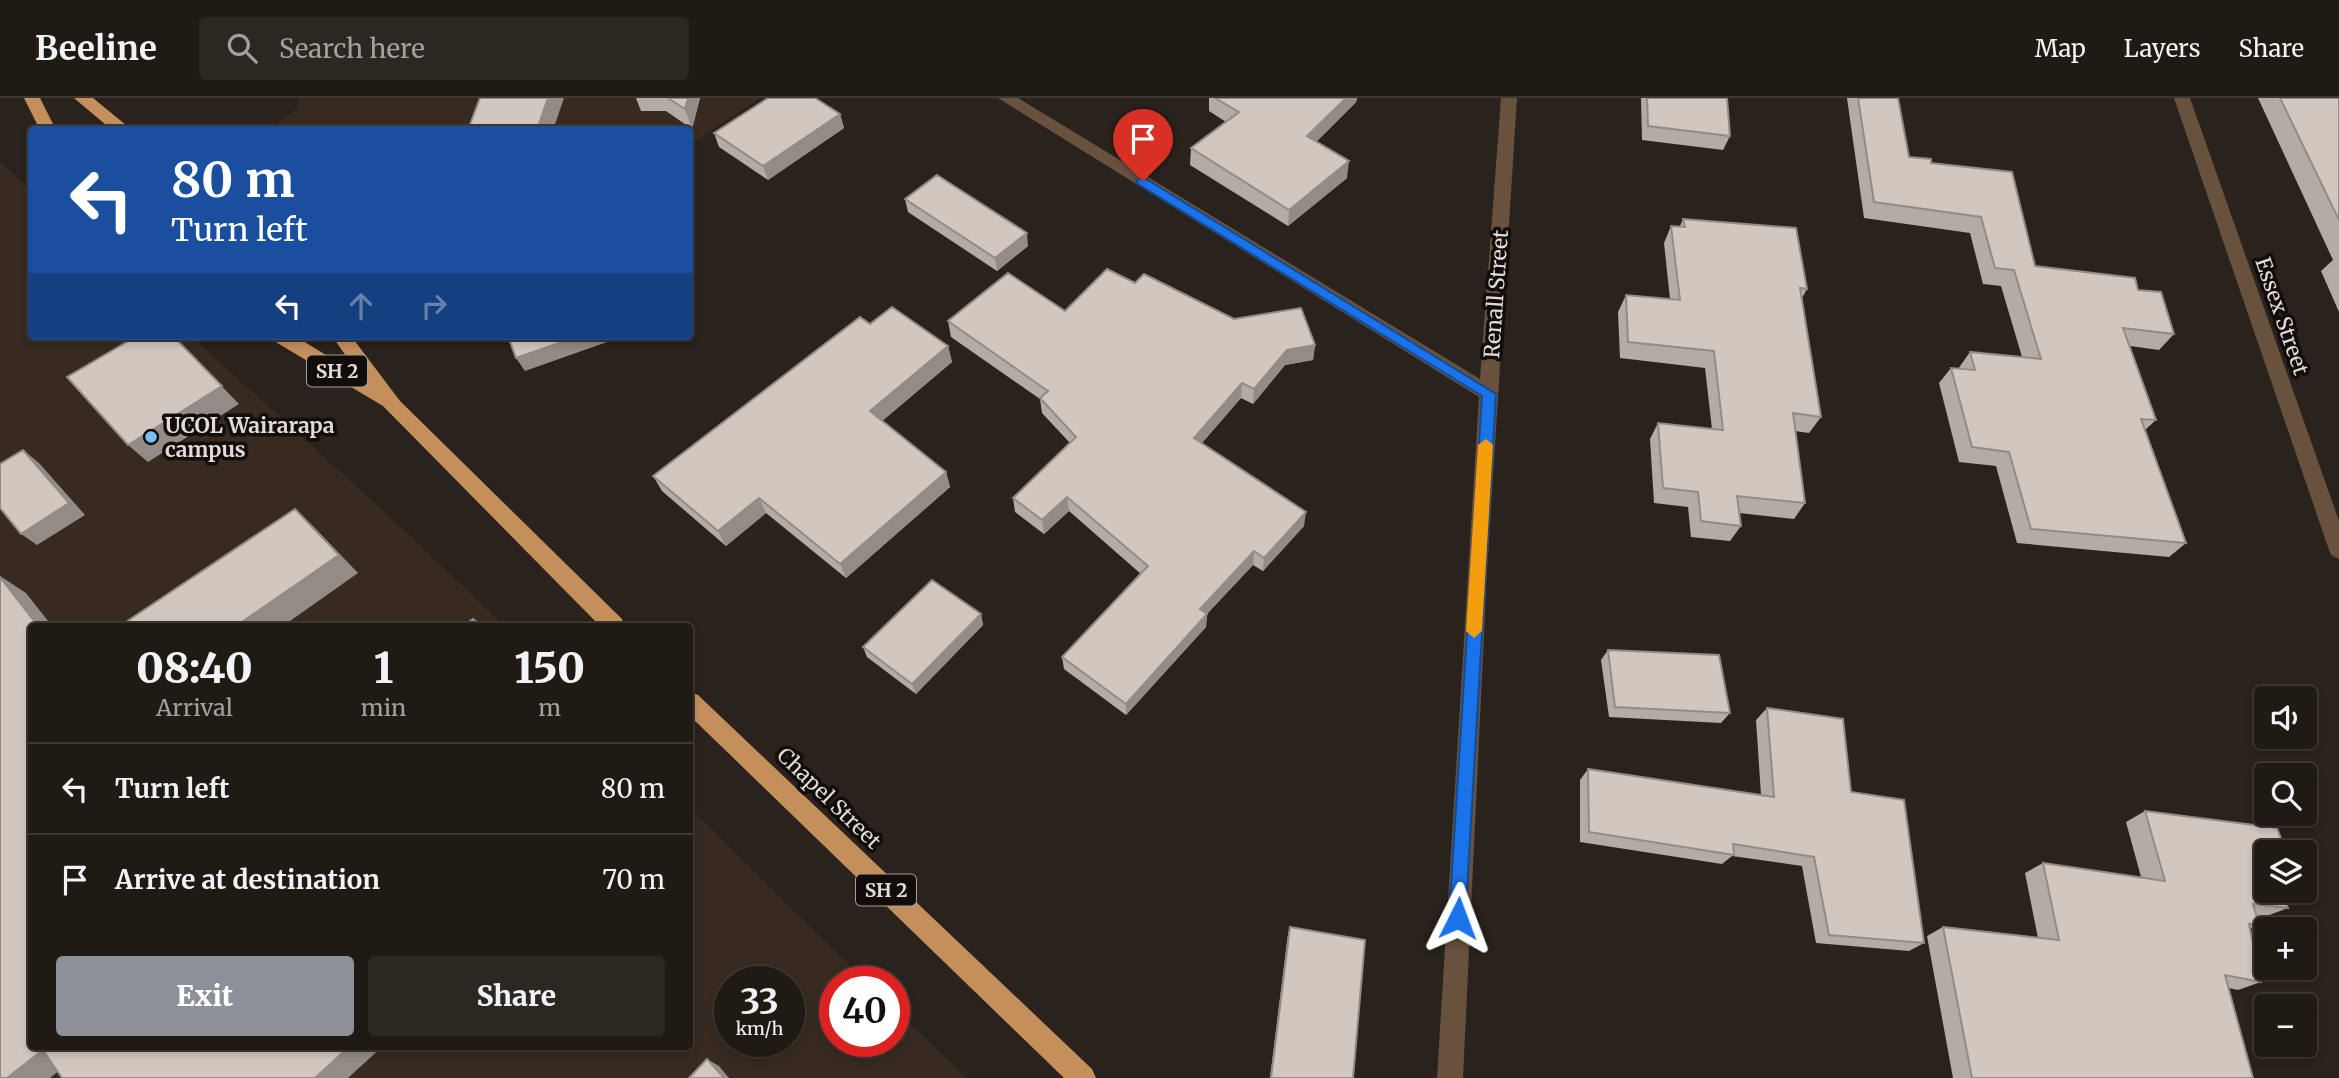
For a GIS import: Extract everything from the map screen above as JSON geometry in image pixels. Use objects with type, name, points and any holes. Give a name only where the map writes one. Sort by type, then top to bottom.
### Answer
[{"type":"highway","points":[[32,98],[46,126]]},
{"type":"highway","points":[[82,98],[119,126]]},
{"type":"highway","name":"SH 2","points":[[287,340],[393,406]]},
{"type":"highway","name":"SH 2","points":[[344,340],[393,406],[611,623]]},
{"type":"highway","name":"Chapel Street","points":[[693,705],[1083,1078]]},
{"type":"street","points":[[1006,98],[1489,394]]},
{"type":"street","name":"Renall Street","points":[[1450,1078],[1489,394],[1509,98]]},
{"type":"street","name":"Essex Street","points":[[2182,98],[2339,550]]},
{"type":"shaded area","points":[[300,98],[760,98],[693,143],[693,126],[273,126],[296,110]]},
{"type":"shaded area","name":"UCOL Wairarapa campus","points":[[0,162],[28,188],[28,340],[195,340],[413,538],[501,623],[28,623],[28,1050],[693,1050],[693,811],[851,966],[819,966],[819,1057],[910,1057],[910,1024],[966,1078],[0,1078]]},
{"type":"building","points":[[480,98],[548,98],[538,126],[470,126]]},
{"type":"building","points":[[668,98],[688,98],[685,109]]},
{"type":"building","points":[[768,98],[815,98],[840,114],[763,166],[714,133]]},
{"type":"building","points":[[1215,98],[1346,98],[1307,136],[1349,161],[1289,210],[1191,148],[1239,112]]},
{"type":"building","points":[[1647,98],[1727,98],[1730,136],[1648,126]]},
{"type":"building","points":[[1858,98],[1898,98],[1909,157],[1931,159],[1931,163],[2012,172],[2035,266],[2135,278],[2138,290],[2161,292],[2174,334],[2123,328],[2156,420],[2141,419],[2186,543],[2031,529],[2009,452],[1972,447],[1951,368],[1975,370],[1970,352],[2041,359],[2014,270],[1995,268],[1981,217],[1874,202]]},
{"type":"building","points":[[2280,98],[2339,98],[2339,220]]},
{"type":"building","points":[[937,175],[1027,233],[995,258],[905,199]]},
{"type":"building","points":[[1683,219],[1796,228],[1807,289],[1800,288],[1821,417],[1793,413],[1805,503],[1737,496],[1741,526],[1701,521],[1698,492],[1663,488],[1658,423],[1723,430],[1714,351],[1628,342],[1626,295],[1680,300],[1671,226],[1685,227]]},
{"type":"building","points":[[1107,269],[1135,283],[1144,274],[1234,319],[1301,308],[1315,345],[1287,350],[1254,389],[1242,383],[1194,438],[1306,512],[1264,558],[1254,551],[1200,609],[1207,614],[1126,704],[1062,657],[1148,566],[1067,497],[1042,520],[1013,498],[1076,437],[1040,398],[1048,391],[948,321],[1008,273],[1065,311]]},
{"type":"building","points":[[892,307],[948,346],[870,411],[946,472],[840,564],[759,498],[718,531],[653,476],[860,317],[870,324]]},
{"type":"building","points":[[130,340],[177,340],[222,386],[128,445],[67,377]]},
{"type":"building","points":[[509,340],[568,340],[516,358]]},
{"type":"building","points":[[23,450],[69,503],[21,534],[0,508],[0,464]]},
{"type":"building","points":[[295,509],[339,555],[240,623],[124,623]]},
{"type":"building","points":[[0,577],[36,623],[28,623],[28,1050],[43,1050],[7,1078],[0,1078]]},
{"type":"building","points":[[932,580],[981,614],[912,684],[863,647]]},
{"type":"building","points":[[1608,650],[1719,655],[1730,713],[1615,707]]},
{"type":"building","points":[[1767,708],[1843,719],[1851,792],[1904,800],[1924,943],[1829,935],[1814,857],[1733,844],[1734,855],[1589,832],[1588,769],[1774,797]]},
{"type":"building","points":[[2145,811],[2277,828],[2282,840],[2254,840],[2254,903],[2286,903],[2288,908],[2253,904],[2257,917],[2254,917],[2254,924],[2249,924],[2254,948],[2254,980],[2261,982],[2225,975],[2253,1078],[1972,1078],[1943,927],[2059,940],[2043,863],[2165,881]]},
{"type":"building","points":[[1290,927],[1365,940],[1353,1078],[1271,1078]]},
{"type":"building","points":[[43,1050],[346,1050],[315,1078],[62,1078]]},
{"type":"building","points":[[707,1059],[724,1078],[689,1078]]},
{"type":"slow traffic","points":[[1474,631],[1486,445]]},
{"type":"place","name":"UCOL Wairarapa campus","points":[[151,437]]},
{"type":"route","points":[[1143,181],[1489,394],[1458,918]]}]
